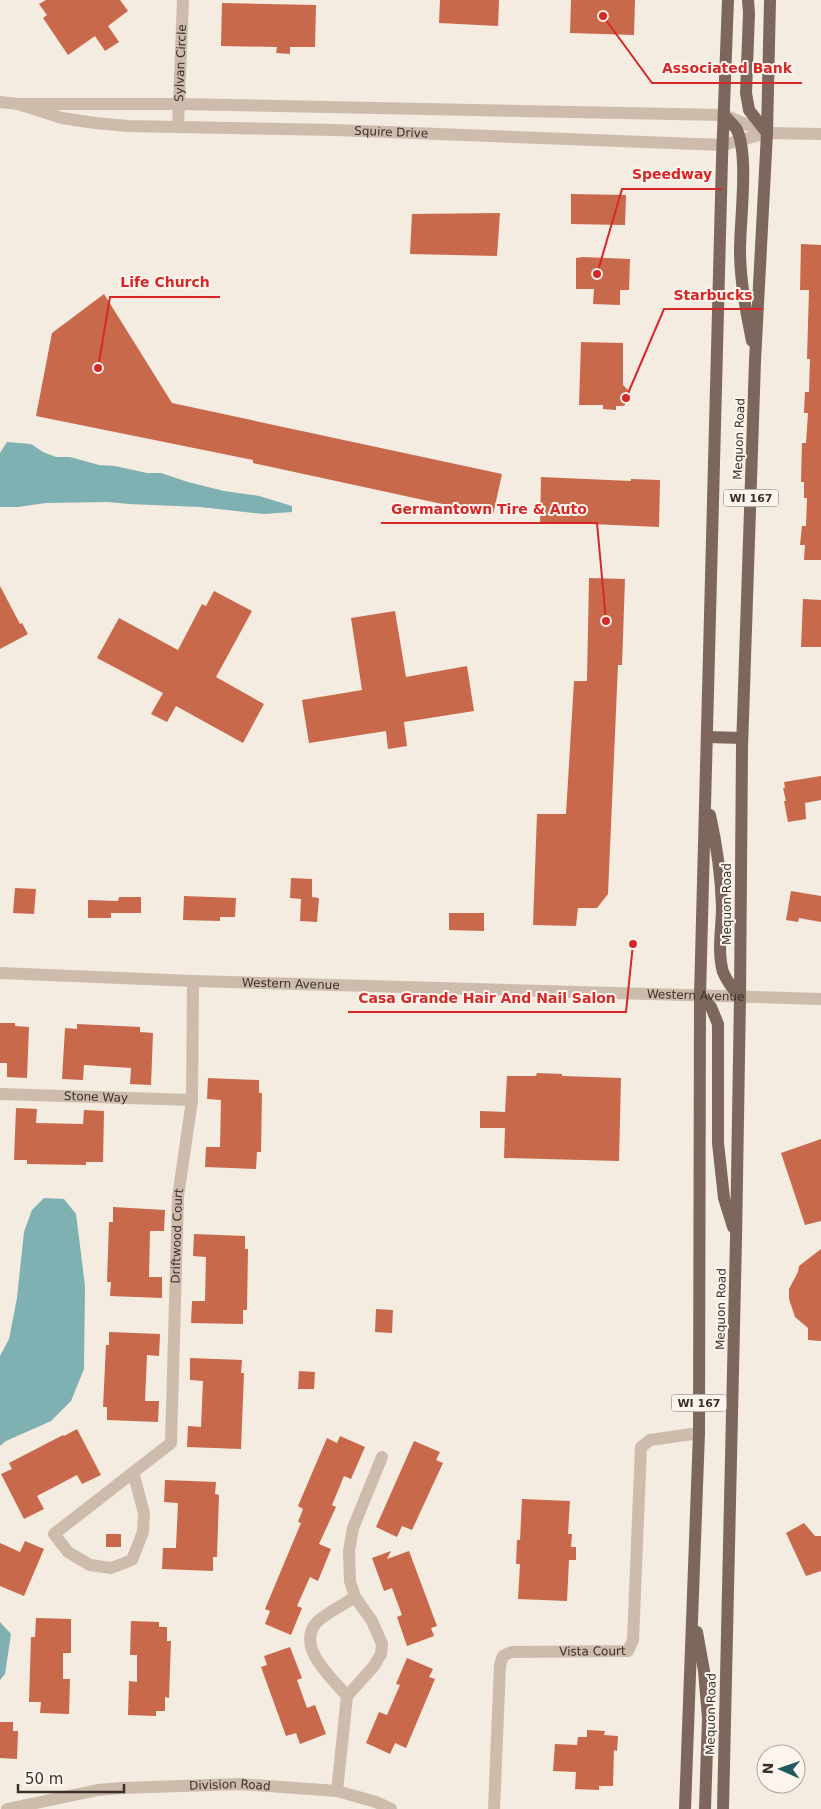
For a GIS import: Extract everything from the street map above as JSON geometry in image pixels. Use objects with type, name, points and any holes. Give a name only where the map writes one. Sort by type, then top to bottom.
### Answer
[{"type":"main road","name":"Mequon Road","points":[[684,1809],[699,1433],[700,996],[728,0]]},
{"type":"main road","points":[[748,0],[746,93],[750,110],[767,133]]},
{"type":"main road","name":"Mequon Road","points":[[723,1809],[736,1239],[742,738],[755,361],[767,133],[770,0]]},
{"type":"main road","points":[[724,116],[736,130],[743,167],[740,251],[744,305],[755,361]]},
{"type":"main road","points":[[707,737],[742,738]]},
{"type":"main road","points":[[706,798],[718,850],[722,908],[720,955],[726,979],[740,997]]},
{"type":"main road","points":[[700,996],[711,1006],[718,1024],[718,1143],[724,1198],[736,1239]]},
{"type":"main road","points":[[692,1610],[704,1671],[707,1705],[705,1809]]},
{"type":"main road","points":[[707,1705],[725,1705]]},
{"type":"street","name":"Sylvan Circle","points":[[178,128],[183,0]]},
{"type":"street","name":"Squire Drive","points":[[0,102],[18,104],[179,104],[724,116],[767,133]]},
{"type":"street","name":"Squire Drive","points":[[18,104],[62,118],[95,123],[178,128],[335,130],[723,145],[767,133],[821,134]]},
{"type":"street","name":"Western Avenue","points":[[0,973],[193,981],[821,1000]]},
{"type":"street","name":"Driftwood Court","points":[[133,1472],[144,1513],[143,1532],[132,1560],[111,1568],[90,1565],[68,1552],[54,1534],[133,1472],[171,1443],[178,1196],[192,1100],[193,981]]},
{"type":"street","name":"Stone Way","points":[[0,1094],[192,1100]]},
{"type":"street","name":"Vista Court","points":[[494,1809],[500,1665],[504,1656],[511,1652],[628,1651],[633,1640],[641,1447],[650,1440],[699,1433]]},
{"type":"street","points":[[338,1790],[347,1696],[374,1666],[381,1654],[382,1644],[372,1621],[355,1597],[350,1581],[349,1551],[353,1528],[382,1457]]},
{"type":"street","points":[[347,1696],[315,1658],[310,1648],[311,1635],[316,1623],[355,1597]]},
{"type":"street","name":"Division Road","points":[[7,1809],[98,1790],[240,1784],[338,1790],[376,1802],[391,1809]]},
{"type":"water","points":[[7,442],[31,444],[43,452],[56,457],[70,457],[99,465],[115,466],[147,473],[161,473],[224,491],[259,496],[292,506],[292,512],[264,514],[200,507],[108,502],[46,503],[18,507],[0,507],[0,453]]},
{"type":"water","points":[[44,1198],[64,1199],[76,1214],[85,1286],[84,1369],[71,1401],[51,1421],[6,1441],[0,1446],[0,1356],[9,1339],[17,1298],[24,1232],[32,1210]]},
{"type":"water","points":[[0,1622],[11,1634],[5,1674],[0,1680]]},
{"type":"building","points":[[46,0],[120,0],[128,11],[108,26],[119,42],[105,51],[95,36],[68,55],[43,18],[47,15],[39,4]]},
{"type":"building","points":[[440,0],[499,0],[498,26],[439,23]]},
{"type":"building","points":[[571,0],[635,0],[634,35],[570,33]]},
{"type":"building","points":[[222,3],[316,5],[315,47],[290,47],[290,54],[276,53],[277,47],[221,46]]},
{"type":"building","points":[[571,194],[626,195],[625,225],[571,224]]},
{"type":"building","points":[[500,213],[497,256],[410,254],[412,214]]},
{"type":"building","points":[[801,244],[821,245],[821,560],[804,560],[805,545],[800,545],[802,526],[806,526],[807,498],[804,498],[804,482],[801,482],[802,443],[806,443],[808,413],[804,413],[805,392],[809,392],[810,359],[807,359],[809,290],[800,290]]},
{"type":"building","points":[[576,258],[630,259],[629,290],[620,290],[620,305],[593,304],[594,289],[576,289]]},
{"type":"building","points":[[104,294],[172,403],[502,474],[493,515],[253,463],[253,460],[36,416],[52,333]]},
{"type":"building","points":[[581,342],[623,343],[623,385],[630,392],[629,400],[624,406],[616,406],[616,410],[603,409],[603,405],[579,405]]},
{"type":"building","points":[[541,477],[631,481],[631,479],[660,480],[659,527],[569,523],[540,524]]},
{"type":"building","points":[[589,578],[625,579],[622,665],[618,665],[608,894],[597,908],[578,908],[576,926],[533,925],[537,814],[566,814],[574,681],[587,681]]},
{"type":"building","points":[[0,586],[20,624],[22,623],[28,634],[0,649]]},
{"type":"building","points":[[214,591],[252,611],[216,677],[264,704],[243,743],[176,706],[167,722],[151,714],[163,693],[97,658],[119,618],[178,650],[202,604],[206,606]]},
{"type":"building","points":[[803,599],[821,600],[821,647],[801,647]]},
{"type":"building","points":[[395,611],[406,677],[467,666],[474,711],[404,722],[407,746],[388,749],[386,731],[309,743],[302,700],[362,690],[351,618]]},
{"type":"building","points":[[821,776],[821,800],[805,803],[806,819],[788,822],[784,801],[786,801],[783,788],[785,788],[784,782]]},
{"type":"building","points":[[291,878],[312,879],[312,897],[319,898],[317,922],[300,921],[301,899],[290,898]]},
{"type":"building","points":[[15,888],[36,889],[34,914],[13,913]]},
{"type":"building","points":[[791,891],[821,896],[821,922],[799,918],[798,922],[786,920]]},
{"type":"building","points":[[184,896],[236,898],[235,917],[220,917],[220,921],[183,920]]},
{"type":"building","points":[[119,897],[141,897],[141,913],[111,913],[111,918],[88,918],[88,900],[118,901]]},
{"type":"building","points":[[449,913],[484,913],[484,931],[449,930]]},
{"type":"building","points":[[0,1023],[15,1023],[15,1026],[29,1027],[27,1078],[7,1077],[7,1063],[0,1063]]},
{"type":"building","points":[[77,1024],[140,1027],[140,1032],[153,1033],[151,1085],[130,1084],[131,1068],[84,1065],[83,1080],[62,1079],[65,1028],[77,1029]]},
{"type":"building","points":[[537,1073],[562,1074],[562,1076],[621,1078],[619,1161],[504,1158],[505,1128],[480,1128],[480,1111],[505,1112],[507,1076],[536,1076]]},
{"type":"building","points":[[208,1078],[259,1080],[259,1093],[262,1093],[261,1152],[257,1152],[256,1169],[205,1167],[206,1147],[220,1147],[221,1100],[207,1099]]},
{"type":"building","points":[[16,1108],[37,1109],[36,1123],[83,1124],[84,1110],[104,1111],[103,1162],[86,1162],[86,1165],[27,1164],[27,1160],[14,1160]]},
{"type":"building","points":[[821,1139],[821,1221],[805,1225],[781,1153]]},
{"type":"building","points":[[113,1207],[165,1210],[164,1231],[150,1231],[149,1277],[162,1277],[162,1298],[110,1296],[111,1282],[107,1282],[109,1222],[113,1222]]},
{"type":"building","points":[[194,1234],[245,1236],[245,1249],[248,1249],[247,1310],[243,1310],[243,1324],[191,1323],[192,1301],[205,1301],[206,1257],[193,1256]]},
{"type":"building","points":[[821,1249],[821,1341],[808,1340],[808,1328],[795,1317],[789,1299],[789,1289],[799,1266]]},
{"type":"building","points":[[376,1309],[393,1310],[392,1333],[375,1332]]},
{"type":"building","points":[[109,1332],[160,1334],[159,1356],[147,1355],[145,1401],[159,1401],[158,1422],[107,1420],[107,1407],[103,1407],[106,1345],[109,1345]]},
{"type":"building","points":[[190,1358],[242,1360],[241,1373],[244,1373],[241,1449],[187,1447],[188,1426],[201,1427],[203,1381],[190,1380]]},
{"type":"building","points":[[299,1371],[315,1372],[314,1389],[298,1389]]},
{"type":"building","points":[[77,1429],[101,1475],[82,1484],[77,1475],[37,1496],[44,1509],[24,1519],[1,1474],[12,1469],[9,1463]]},
{"type":"building","points":[[340,1436],[365,1447],[351,1479],[344,1476],[332,1505],[336,1507],[319,1544],[331,1549],[318,1581],[310,1577],[297,1606],[302,1608],[291,1635],[265,1624],[270,1611],[265,1609],[301,1523],[298,1522],[303,1509],[298,1506],[327,1438],[337,1443]]},
{"type":"building","points":[[414,1441],[440,1452],[436,1460],[443,1463],[412,1530],[402,1526],[397,1537],[376,1527]]},
{"type":"building","points":[[165,1480],[216,1482],[215,1494],[219,1495],[217,1557],[213,1557],[213,1571],[162,1569],[163,1548],[176,1548],[178,1503],[164,1502]]},
{"type":"building","points":[[522,1499],[570,1501],[568,1534],[572,1534],[571,1547],[576,1547],[576,1560],[569,1560],[567,1601],[518,1599],[520,1564],[516,1564],[517,1540],[520,1540]]},
{"type":"building","points":[[804,1523],[815,1536],[821,1536],[821,1571],[806,1576],[786,1533]]},
{"type":"building","points":[[106,1534],[121,1534],[121,1547],[106,1547]]},
{"type":"building","points":[[25,1541],[44,1549],[24,1596],[0,1586],[0,1543],[20,1552]]},
{"type":"building","points":[[391,1551],[387,1559],[409,1551],[437,1626],[431,1628],[434,1636],[407,1646],[397,1617],[402,1615],[392,1588],[384,1591],[372,1558]]},
{"type":"building","points":[[36,1618],[71,1619],[71,1653],[63,1653],[63,1679],[70,1679],[69,1714],[40,1713],[41,1702],[29,1702],[31,1637],[35,1637]]},
{"type":"building","points":[[131,1621],[159,1622],[159,1627],[167,1627],[167,1641],[171,1641],[169,1698],[165,1697],[165,1711],[156,1711],[156,1716],[128,1715],[129,1681],[137,1682],[137,1655],[130,1655]]},
{"type":"building","points":[[290,1647],[302,1678],[297,1680],[307,1708],[315,1705],[326,1734],[300,1744],[296,1733],[286,1736],[261,1667],[267,1665],[264,1656]]},
{"type":"building","points":[[407,1658],[433,1669],[429,1677],[435,1679],[406,1748],[395,1743],[390,1754],[366,1743],[379,1712],[387,1715],[400,1685],[396,1684]]},
{"type":"building","points":[[0,1722],[13,1722],[13,1731],[18,1731],[17,1759],[0,1758]]},
{"type":"building","points":[[587,1730],[605,1731],[604,1735],[618,1736],[617,1751],[614,1750],[613,1786],[599,1786],[599,1790],[575,1789],[576,1772],[553,1771],[555,1744],[577,1745],[578,1737],[587,1737]]},
{"type":"place","name":"Associated Bank","points":[[603,16]]},
{"type":"place","name":"Speedway","points":[[597,274]]},
{"type":"place","name":"Life Church","points":[[98,368]]},
{"type":"place","name":"Starbucks","points":[[626,398]]},
{"type":"place","name":"Germantown Tire & Auto","points":[[606,621]]},
{"type":"place","name":"Casa Grande Hair And Nail Salon","points":[[633,944]]}]
